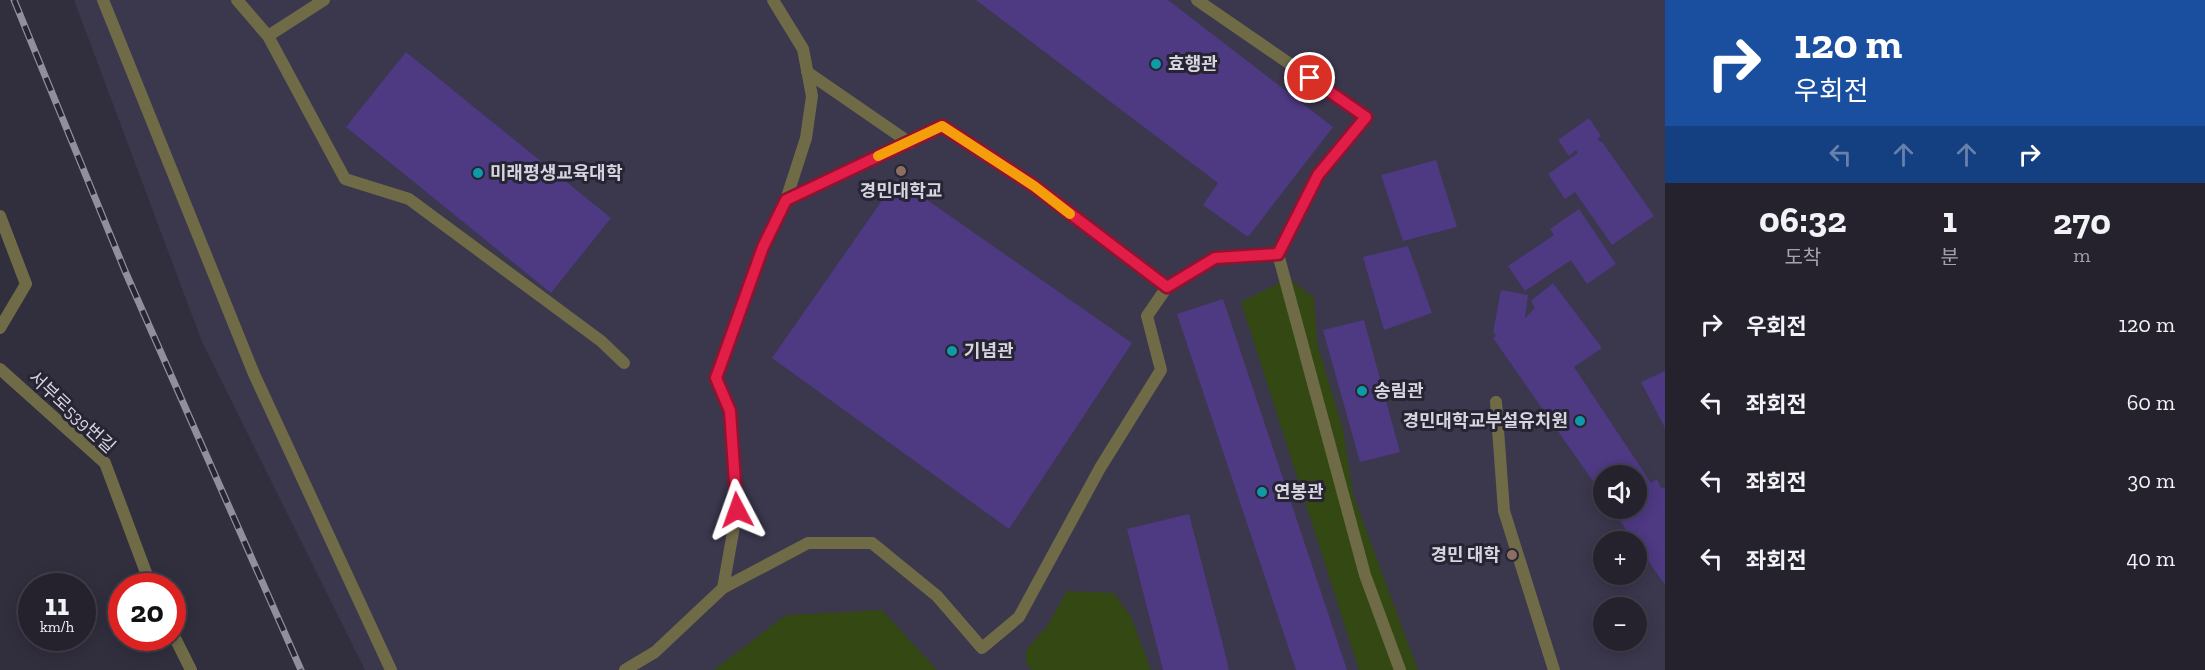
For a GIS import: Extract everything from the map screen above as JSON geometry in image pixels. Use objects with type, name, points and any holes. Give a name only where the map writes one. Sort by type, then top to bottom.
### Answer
[{"type":"street","points":[[103,0],[254,374],[391,670]]},
{"type":"street","points":[[237,0],[268,36],[345,178],[409,199],[601,342],[624,363]]},
{"type":"street","points":[[268,36],[324,0]]},
{"type":"street","points":[[723,588],[737,510],[730,411],[716,378],[763,247],[786,200],[806,138],[812,96],[803,49],[773,0]]},
{"type":"street","points":[[1197,0],[1366,117],[1318,175],[1278,254],[1365,575],[1400,670]]},
{"type":"street","points":[[807,72],[910,142]]},
{"type":"street","points":[[786,200],[942,126],[1034,186],[1167,287]]},
{"type":"street","points":[[0,216],[26,284],[0,328]]},
{"type":"street","points":[[625,670],[655,652],[723,588],[808,543],[872,543],[937,596],[982,648],[1019,617],[1100,468],[1161,370],[1147,316],[1167,287],[1215,258],[1278,254]]},
{"type":"street","name":"서부로539번길","points":[[0,369],[105,464],[146,573]]},
{"type":"street","points":[[1496,402],[1503,511],[1554,670]]},
{"type":"street","points":[[181,651],[190,670]]},
{"type":"shaded area","name":"경민대학교","points":[[74,0],[1665,0],[1665,670],[365,670],[202,342]]},
{"type":"green space","points":[[1289,278],[1314,298],[1317,343],[1343,429],[1353,494],[1418,670],[1359,670],[1241,302]]},
{"type":"green space","points":[[1067,591],[1114,593],[1131,617],[1151,670],[1032,670],[1026,663],[1026,650],[1047,626]]},
{"type":"green space","points":[[882,610],[937,670],[714,670],[786,615]]},
{"type":"building","name":"효행관","points":[[976,0],[1168,0],[1333,127],[1248,237],[1203,205],[1218,183]]},
{"type":"building","name":"미래평생교육대학","points":[[406,52],[611,218],[551,293],[346,127]]},
{"type":"building","points":[[1589,118],[1601,136],[1597,139],[1603,143],[1654,216],[1612,245],[1575,192],[1565,199],[1548,174],[1578,153],[1576,150],[1569,156],[1558,140]]},
{"type":"building","points":[[1436,160],[1457,227],[1403,241],[1381,175]]},
{"type":"building","name":"기념관","points":[[897,179],[1132,343],[1009,529],[772,358]]},
{"type":"building","points":[[1579,209],[1616,264],[1587,284],[1571,260],[1525,291],[1508,266],[1554,235],[1550,229]]},
{"type":"building","points":[[1408,246],[1432,313],[1384,330],[1363,257]]},
{"type":"building","name":"경민대학교부설유치원","points":[[1553,283],[1602,348],[1574,367],[1639,465],[1593,465],[1593,481],[1493,338],[1496,336],[1493,332],[1501,290],[1528,295],[1525,318],[1535,308],[1531,301]]},
{"type":"building","name":"연봉관","points":[[1223,299],[1347,670],[1296,670],[1177,314]]},
{"type":"building","name":"송림관","points":[[1364,320],[1400,452],[1360,462],[1323,330]]},
{"type":"building","points":[[1665,371],[1665,428],[1641,382]]},
{"type":"building","name":"경민대학교부설유치원","points":[[1647,477],[1651,483],[1657,479],[1661,488],[1665,487],[1665,585],[1647,559],[1647,531],[1627,531],[1619,519],[1647,519]]},
{"type":"building","points":[[1189,514],[1229,670],[1163,670],[1127,529]]},
{"type":"railway","points":[[14,0],[125,271],[301,670]]},
{"type":"slow traffic","points":[[878,156],[942,126],[1034,186],[1070,214]]},
{"type":"place","name":"효행관","points":[[1156,64]]},
{"type":"place","name":"경민대학교","points":[[901,171]]},
{"type":"place","name":"미래평생교육대학","points":[[478,173]]},
{"type":"place","name":"기념관","points":[[952,351]]},
{"type":"place","name":"송림관","points":[[1362,391]]},
{"type":"place","name":"경민대학교부설유치원","points":[[1580,421]]},
{"type":"place","name":"연봉관","points":[[1262,492]]},
{"type":"place","name":"경민 대학","points":[[1512,555]]},
{"type":"route","points":[[737,510],[730,411],[716,378],[735,318],[763,247],[786,200],[942,126],[1034,186],[1167,287],[1215,258],[1264,253],[1278,254],[1318,175],[1366,117],[1310,78]]}]
